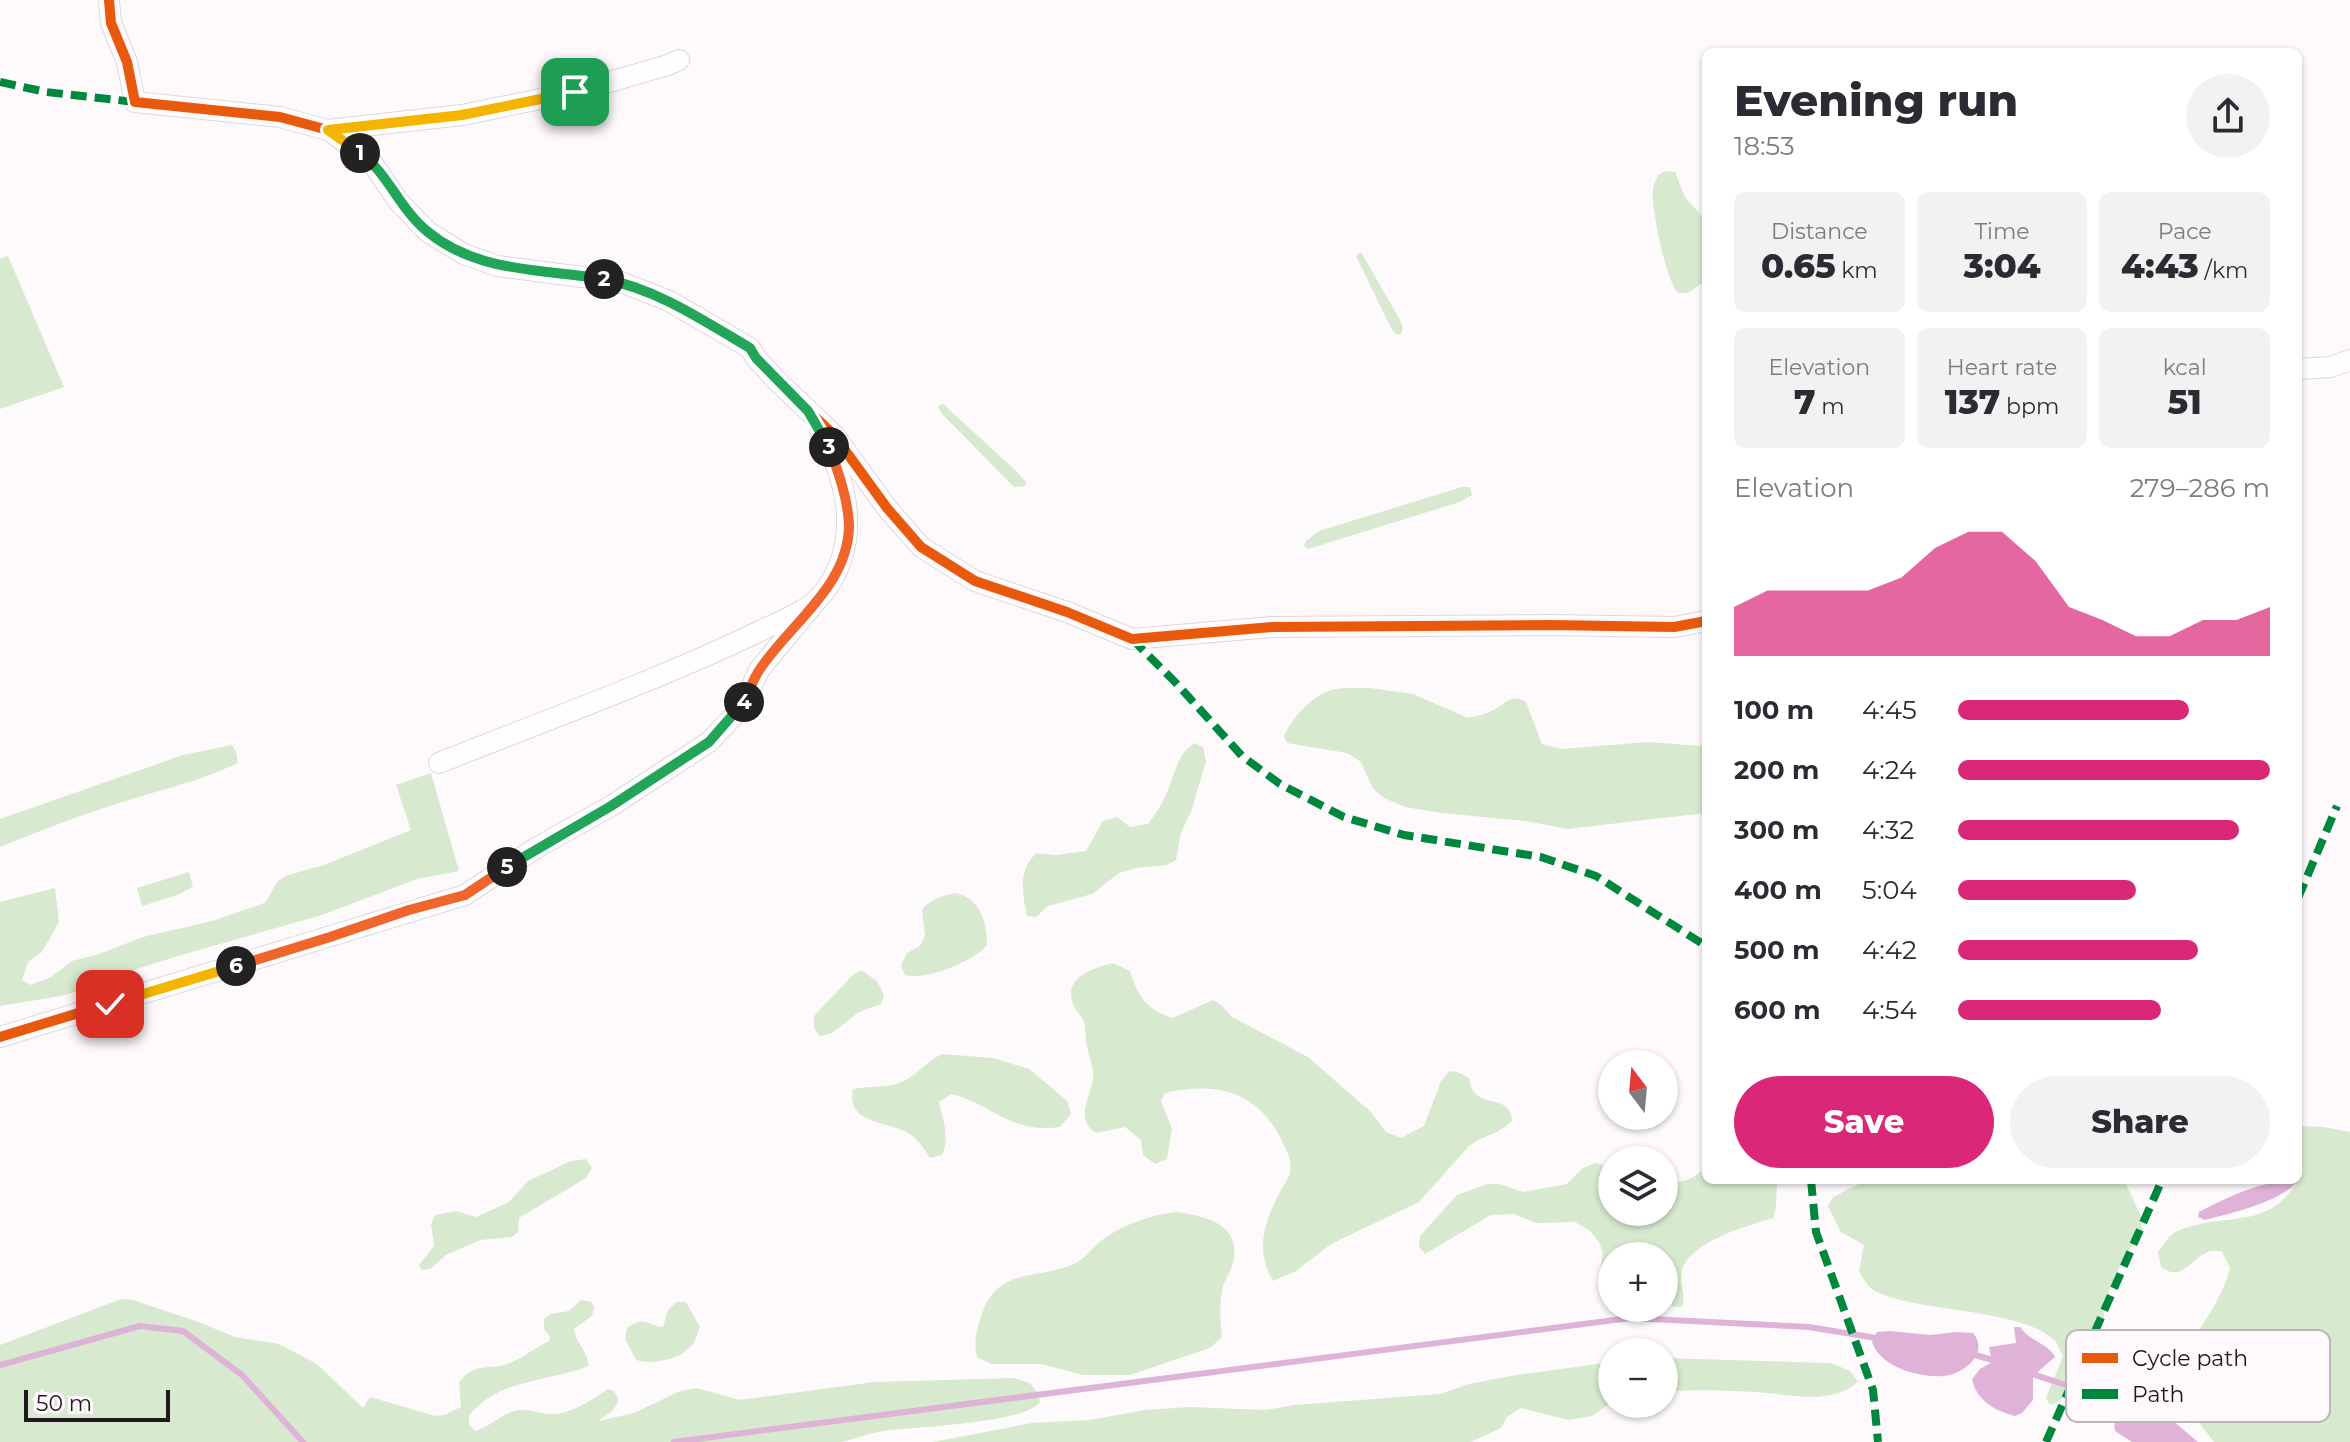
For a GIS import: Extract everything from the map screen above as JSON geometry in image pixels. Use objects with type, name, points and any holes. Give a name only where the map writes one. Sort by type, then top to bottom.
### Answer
[{"type":"street","points":[[109,0],[111,23],[127,62],[135,102],[280,117],[328,130],[371,161],[408,212],[428,232],[452,247],[497,266],[621,282],[669,301],[750,348],[756,358],[834,435],[887,508],[914,539],[940,560],[975,581],[1067,612],[1132,639],[1272,627],[1674,627],[1702,622]]},
{"type":"street","points":[[328,130],[476,112],[575,92],[679,60]]},
{"type":"street","points":[[2302,369],[2331,367],[2350,360]]},
{"type":"street","points":[[0,1037],[465,895],[709,742],[743,706],[759,670],[821,595],[842,564],[849,525],[843,488],[830,448],[808,411]]},
{"type":"street","points":[[439,763],[723,648],[794,614],[821,595]]},
{"type":"green space","points":[[1666,171],[1675,172],[1685,197],[1702,216],[1702,283],[1688,293],[1678,293],[1673,286],[1664,259],[1653,196],[1658,175]]},
{"type":"green space","points":[[1361,252],[1400,320],[1403,328],[1401,334],[1397,335],[1392,330],[1356,256]]},
{"type":"green space","points":[[8,256],[64,387],[0,409],[0,259]]},
{"type":"green space","points":[[942,403],[1015,470],[1026,482],[1025,486],[1014,487],[942,414],[938,407]]},
{"type":"green space","points":[[1470,487],[1472,495],[1460,502],[1308,549],[1304,546],[1319,531]]},
{"type":"green space","points":[[1340,688],[1370,688],[1413,694],[1468,718],[1489,712],[1510,700],[1521,699],[1526,702],[1542,744],[1562,749],[1648,742],[1702,745],[1702,813],[1567,829],[1526,821],[1405,807],[1384,798],[1373,789],[1361,762],[1347,753],[1287,743],[1284,737],[1305,707],[1320,695]]},
{"type":"green space","points":[[1195,743],[1203,747],[1206,761],[1192,809],[1181,833],[1176,860],[1167,865],[1119,873],[1092,894],[1048,906],[1036,917],[1027,916],[1023,882],[1031,859],[1037,853],[1056,855],[1086,851],[1103,821],[1117,817],[1130,827],[1148,824],[1163,801],[1179,761]]},
{"type":"green space","points":[[232,745],[238,763],[190,782],[82,815],[0,847],[0,819],[183,755]]},
{"type":"green space","points":[[431,773],[459,871],[417,879],[322,915],[127,972],[99,985],[61,996],[0,1006],[0,902],[55,888],[59,922],[42,952],[28,962],[22,980],[31,985],[51,977],[72,961],[143,937],[212,921],[259,905],[266,902],[277,882],[285,876],[324,865],[411,830],[396,785]]},
{"type":"green space","points":[[189,872],[193,887],[142,906],[137,888]]},
{"type":"green space","points":[[955,893],[976,905],[986,927],[987,945],[972,957],[949,968],[925,975],[905,975],[901,966],[907,953],[920,946],[925,936],[922,910],[933,901]]},
{"type":"green space","points":[[1113,963],[1130,971],[1145,1001],[1164,1015],[1173,1018],[1213,1000],[1232,1017],[1308,1057],[1371,1112],[1386,1132],[1401,1138],[1424,1126],[1441,1081],[1449,1071],[1469,1078],[1478,1096],[1502,1104],[1512,1121],[1469,1146],[1419,1202],[1331,1244],[1296,1271],[1273,1281],[1264,1259],[1264,1237],[1269,1215],[1291,1168],[1280,1137],[1259,1109],[1232,1093],[1217,1090],[1165,1093],[1161,1101],[1172,1129],[1167,1159],[1155,1164],[1143,1155],[1141,1140],[1125,1127],[1096,1133],[1085,1120],[1093,1071],[1084,1022],[1074,1006],[1072,988],[1082,976]]},
{"type":"green space","points":[[861,970],[877,981],[884,995],[881,1004],[859,1012],[832,1033],[820,1036],[814,1028],[814,1016]]},
{"type":"green space","points":[[942,1054],[993,1058],[1029,1069],[1067,1101],[1071,1114],[1060,1127],[1028,1126],[951,1094],[939,1102],[945,1128],[944,1149],[942,1155],[930,1158],[910,1134],[870,1120],[855,1109],[853,1089],[899,1083]]},
{"type":"green space","points":[[2302,1126],[2350,1132],[2350,1442],[2214,1442],[2198,1422],[2330,1422],[2330,1330],[2199,1330],[2217,1301],[2230,1268],[2222,1252],[2209,1251],[2175,1272],[2161,1267],[2158,1252],[2174,1233],[2192,1226],[2262,1213],[2277,1205],[2295,1184],[2302,1184]]},
{"type":"green space","points":[[586,1159],[592,1168],[586,1178],[519,1218],[518,1232],[512,1237],[480,1240],[446,1255],[430,1269],[422,1270],[419,1265],[434,1246],[431,1224],[435,1215],[456,1211],[476,1217],[509,1202],[528,1181],[571,1161]]},
{"type":"green space","points":[[1598,1164],[1598,1226],[1678,1226],[1678,1182],[1702,1170],[1702,1184],[1778,1184],[1773,1218],[1721,1236],[1687,1260],[1681,1275],[1682,1307],[1678,1307],[1678,1242],[1599,1242],[1589,1230],[1575,1222],[1536,1223],[1514,1214],[1491,1215],[1425,1254],[1419,1247],[1420,1236],[1457,1195],[1488,1184],[1499,1184],[1523,1192],[1567,1184],[1583,1168]]},
{"type":"green space","points":[[1859,1184],[2126,1184],[2141,1216],[2143,1235],[2125,1254],[2106,1298],[2103,1324],[2099,1330],[2066,1330],[2066,1393],[2059,1402],[2050,1405],[2046,1398],[2063,1356],[2055,1341],[2019,1322],[1920,1304],[1875,1291],[1859,1271],[1864,1245],[1841,1232],[1828,1206],[1833,1197]]},
{"type":"green space","points":[[1178,1212],[1211,1220],[1227,1231],[1232,1239],[1233,1263],[1221,1299],[1222,1337],[1210,1348],[1130,1375],[1083,1375],[1041,1364],[991,1364],[977,1357],[976,1340],[982,1314],[998,1289],[1020,1277],[1074,1264],[1102,1240],[1128,1225]]},
{"type":"green space","points":[[121,1299],[133,1300],[196,1321],[235,1337],[279,1344],[317,1364],[363,1408],[370,1397],[435,1416],[461,1407],[459,1382],[465,1375],[520,1358],[549,1341],[544,1319],[550,1314],[569,1311],[581,1300],[592,1302],[592,1316],[574,1329],[589,1366],[494,1394],[469,1415],[469,1424],[475,1431],[519,1410],[551,1414],[566,1412],[608,1389],[614,1391],[619,1400],[613,1410],[598,1421],[634,1413],[680,1391],[697,1388],[740,1400],[875,1382],[1014,1378],[1032,1385],[1040,1402],[1012,1416],[878,1432],[842,1442],[0,1442],[0,1345]]},
{"type":"green space","points":[[677,1302],[686,1302],[700,1327],[693,1343],[687,1350],[666,1360],[636,1360],[625,1339],[627,1328],[642,1321],[663,1327],[668,1310]]},
{"type":"green space","points":[[1678,1358],[1831,1363],[1850,1371],[1858,1382],[1834,1394],[1807,1397],[1731,1391],[1678,1391]]},
{"type":"green space","points":[[1598,1364],[1598,1412],[1592,1416],[1568,1420],[1521,1408],[1507,1417],[1501,1428],[1471,1442],[933,1442],[1032,1423],[1089,1420],[1145,1410],[1190,1407],[1265,1410],[1440,1394],[1469,1384]]},
{"type":"shaded area","points":[[2268,1184],[2295,1184],[2259,1204],[2205,1220],[2198,1217],[2199,1212],[2247,1190]]},
{"type":"shaded area","points":[[2014,1327],[2020,1327],[2055,1357],[2033,1376],[2033,1400],[2022,1413],[2015,1416],[2000,1411],[1982,1399],[1972,1379],[1980,1369],[1992,1362],[1989,1347],[2016,1343]]},
{"type":"shaded area","points":[[1877,1332],[1931,1335],[1973,1333],[1977,1341],[1977,1355],[1966,1367],[1952,1374],[1912,1373],[1892,1364],[1876,1351],[1872,1342]]},
{"type":"shaded area","points":[[2115,1422],[2174,1422],[2198,1442],[2132,1442],[2115,1431]]},
{"type":"waterway","points":[[674,1442],[1630,1318],[1809,1327],[1882,1339]]},
{"type":"waterway","points":[[0,1365],[140,1326],[183,1331],[242,1375],[303,1442]]},
{"type":"waterway","points":[[1972,1354],[1999,1362]]},
{"type":"waterway","points":[[2029,1373],[2066,1385]]},
{"type":"marked path","points":[[0,82],[46,92],[135,102]]},
{"type":"marked path","points":[[1132,639],[1242,756],[1280,784],[1344,817],[1404,835],[1541,857],[1596,876],[1702,943]]},
{"type":"marked path","points":[[2302,889],[2337,806]]},
{"type":"marked path","points":[[1811,1184],[1816,1232],[1873,1390],[1878,1442]]},
{"type":"marked path","points":[[2096,1330],[2160,1184]]},
{"type":"marked path","points":[[2046,1442],[2066,1397]]},
{"type":"cycle path","points":[[109,0],[111,23],[127,62],[135,102],[280,117],[328,130],[371,161],[398,201],[428,232],[464,254],[497,266],[621,282],[669,301],[750,348],[775,379],[834,435],[887,508],[921,547],[975,581],[1067,612],[1132,639],[1272,627],[1674,627],[1702,622]]},
{"type":"cycle path","points":[[0,1037],[465,895],[709,742],[743,706],[759,670],[821,595]]},
{"type":"route","points":[[110,1004],[465,895],[709,742],[743,706],[759,670],[821,595],[842,564],[849,525],[843,488],[830,448],[808,411],[775,379],[750,348],[669,301],[621,282],[497,266],[464,254],[428,232],[398,201],[371,161],[328,130],[462,115],[575,92]]}]
